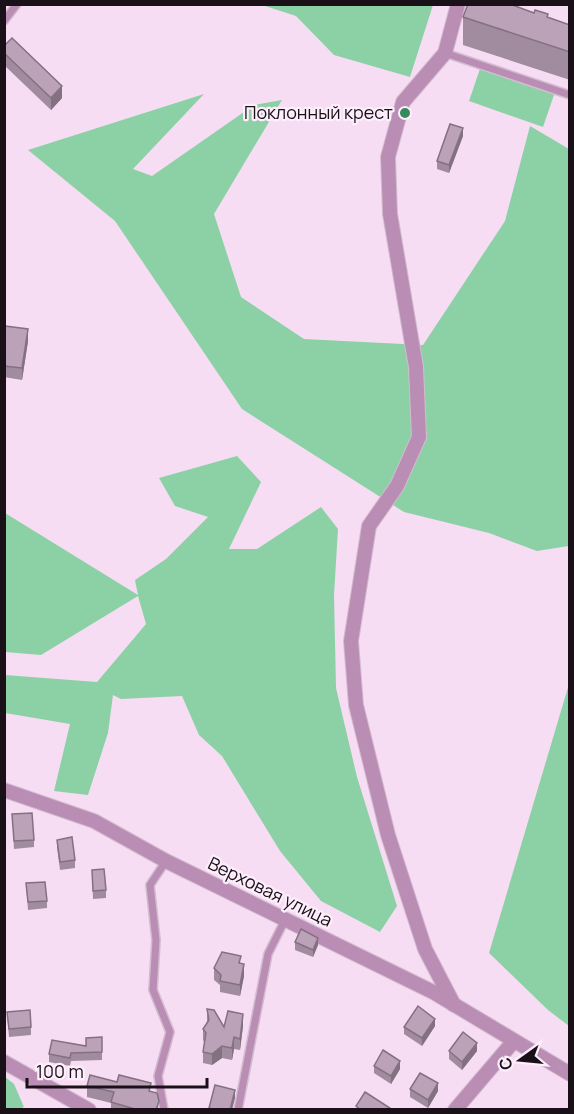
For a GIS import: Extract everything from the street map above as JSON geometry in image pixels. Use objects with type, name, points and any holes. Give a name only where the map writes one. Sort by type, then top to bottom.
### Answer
[{"type":"street","points":[[454,1005],[425,950],[388,835],[356,705],[351,641],[369,526],[397,486],[419,437],[416,367],[390,214],[388,157],[403,102],[446,52],[458,4]]},
{"type":"street","name":"Верховая улица","points":[[4,790],[94,821],[166,861],[396,973],[570,1074]]},
{"type":"street","points":[[455,1110],[513,1042]]},
{"type":"street","points":[[4,1062],[89,1110]]},
{"type":"lane","points":[[4,21],[17,4]]},
{"type":"lane","points":[[446,52],[570,95]]},
{"type":"lane","points":[[164,1110],[158,1076],[170,1032],[153,990],[156,940],[150,885],[166,861]]},
{"type":"lane","points":[[238,1110],[268,954],[285,920]]},
{"type":"green space","points":[[262,5],[433,5],[410,77],[334,55],[296,16]]},
{"type":"green space","points":[[482,63],[556,89],[543,127],[469,101]]},
{"type":"green space","points":[[204,94],[133,169],[152,176],[254,105],[282,100],[214,214],[241,297],[304,339],[423,345],[505,221],[530,126],[569,149],[569,546],[537,551],[489,533],[404,512],[242,409],[115,221],[28,150]]},
{"type":"green space","points":[[237,456],[261,482],[229,549],[257,549],[321,507],[338,529],[334,595],[336,688],[357,777],[397,906],[380,932],[321,901],[280,851],[222,756],[199,735],[182,696],[121,699],[113,695],[108,733],[88,795],[54,791],[70,724],[5,713],[5,675],[97,682],[146,624],[138,596],[41,655],[5,652],[5,513],[138,595],[135,580],[166,559],[208,517],[175,506],[159,478]]},
{"type":"green space","points":[[569,684],[569,1026],[548,1010],[489,953]]},
{"type":"green space","points":[[4,1076],[14,1084],[24,1107],[5,1109]]},
{"type":"building","points":[[468,4],[510,4],[534,13],[535,10],[548,14],[547,17],[570,25],[570,52],[463,17]]},
{"type":"building","points":[[12,38],[62,86],[51,98],[4,53],[4,46]]},
{"type":"building","points":[[450,124],[463,128],[449,165],[437,161]]},
{"type":"building","points":[[5,326],[28,329],[22,368],[4,366]]},
{"type":"building","points":[[32,813],[34,840],[14,841],[12,814]]},
{"type":"building","points":[[72,837],[75,860],[60,862],[57,840]]},
{"type":"building","points":[[104,869],[106,890],[93,891],[92,870]]},
{"type":"building","points":[[45,882],[47,901],[28,902],[26,883]]},
{"type":"building","points":[[301,929],[318,938],[313,950],[295,942]]},
{"type":"building","points":[[222,952],[241,956],[239,963],[244,964],[240,985],[220,981],[221,975],[214,968]]},
{"type":"building","points":[[418,1006],[435,1019],[422,1038],[404,1027]]},
{"type":"building","points":[[207,1009],[214,1010],[224,1027],[228,1011],[243,1014],[240,1039],[234,1037],[232,1048],[222,1046],[212,1054],[203,1052],[206,1033],[203,1029],[209,1020]]},
{"type":"building","points":[[30,1010],[31,1027],[9,1029],[7,1012]]},
{"type":"building","points":[[463,1032],[477,1043],[462,1062],[449,1051]]},
{"type":"building","points":[[102,1037],[102,1052],[71,1053],[70,1058],[49,1054],[52,1040],[86,1046],[86,1038]]},
{"type":"building","points":[[383,1050],[400,1061],[391,1076],[374,1066]]},
{"type":"building","points":[[420,1073],[438,1083],[428,1100],[410,1089]]},
{"type":"building","points":[[90,1075],[117,1082],[119,1075],[151,1083],[149,1091],[157,1093],[159,1101],[156,1110],[138,1110],[111,1102],[114,1092],[87,1086]]},
{"type":"building","points":[[215,1085],[235,1090],[230,1110],[209,1108]]},
{"type":"building","points":[[365,1092],[393,1110],[361,1110],[356,1106]]},
{"type":"place","name":"Поклонный крест","points":[[405,113]]}]
